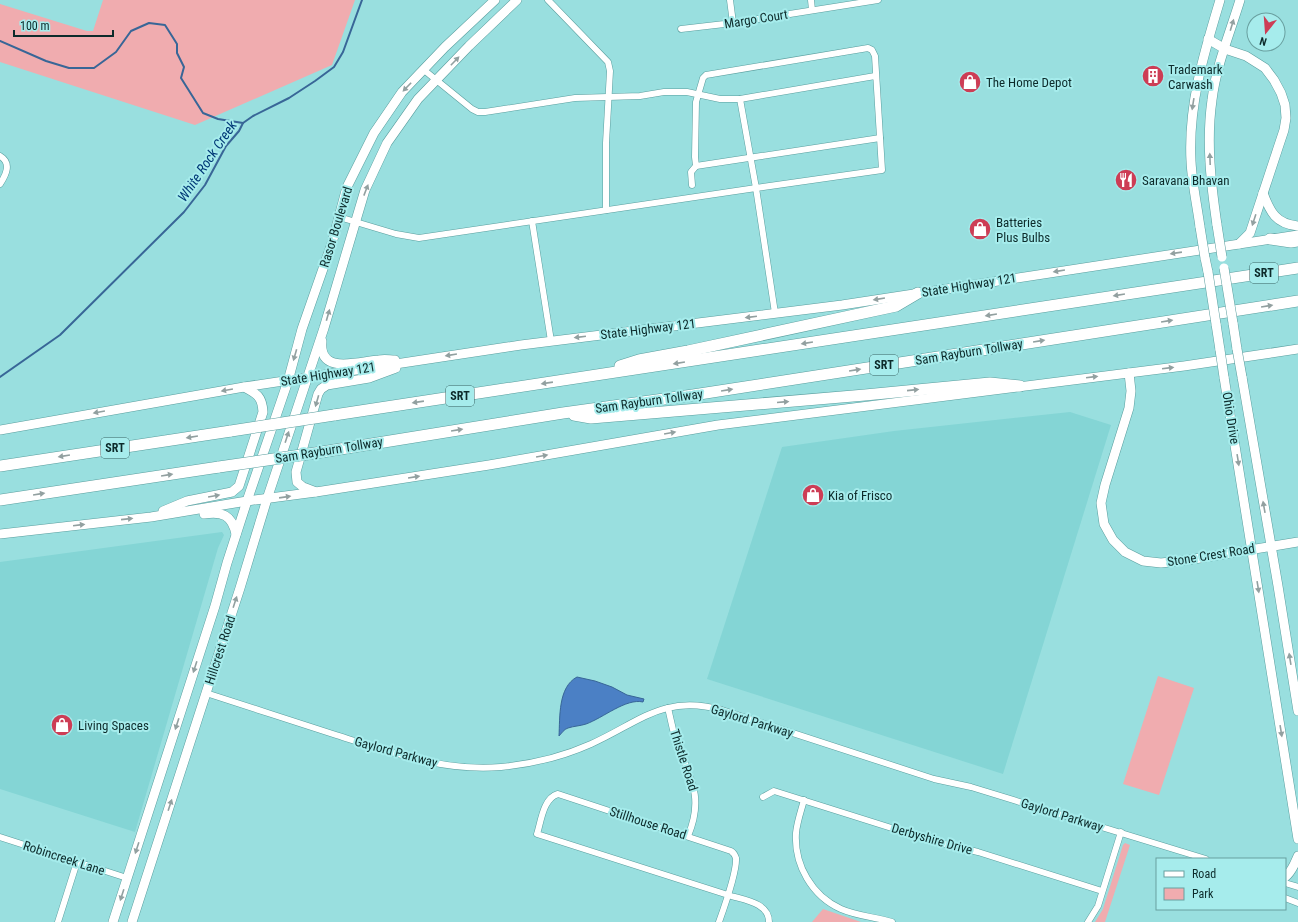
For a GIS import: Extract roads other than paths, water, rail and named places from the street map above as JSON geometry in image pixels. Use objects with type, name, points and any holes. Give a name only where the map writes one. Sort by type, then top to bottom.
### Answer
[{"type":"highway","points":[[1270,239],[1291,242],[1298,241]]},
{"type":"highway","name":"SRT","points":[[0,466],[1298,268]]},
{"type":"highway","points":[[586,377],[640,360],[896,306],[918,293]]},
{"type":"highway","name":"Sam Rayburn Tollway","points":[[0,500],[322,452],[563,413],[709,393],[1298,301]]},
{"type":"highway","points":[[563,413],[591,418],[990,383],[1020,386]]},
{"type":"main road","name":"Rasor Boulevard","points":[[288,381],[302,329],[332,243],[346,187],[374,134],[402,92],[445,47],[495,0]]},
{"type":"main road","name":"Rasor Boulevard","points":[[307,378],[366,190],[387,143],[418,99],[517,0]]},
{"type":"main road","name":"Ohio Drive","points":[[1220,0],[1207,43],[1192,109],[1190,138],[1192,175],[1298,839]]},
{"type":"main road","name":"Ohio Drive","points":[[1240,0],[1217,76],[1212,101],[1209,138],[1212,189],[1298,712]]},
{"type":"main road","points":[[1207,43],[1246,56],[1265,68],[1274,80],[1285,105],[1286,118],[1284,130],[1250,233],[1239,244]]},
{"type":"main road","points":[[1263,193],[1267,206],[1272,215],[1290,225],[1298,226]]},
{"type":"main road","name":"State Highway 121","points":[[0,430],[244,387],[412,361],[551,341],[775,313],[918,293],[1298,235]]},
{"type":"main road","points":[[323,331],[322,350],[329,360],[335,364],[343,365],[380,359],[412,361]]},
{"type":"main road","points":[[0,534],[151,517],[247,501],[316,492],[488,465],[718,425],[1129,373],[1298,349]]},
{"type":"main road","points":[[316,492],[303,487],[297,482],[296,472],[318,394],[321,389],[327,385],[369,378],[412,361]]},
{"type":"main road","name":"Stone Crest Road","points":[[1129,373],[1131,392],[1129,408],[1105,485],[1101,503],[1104,524],[1113,540],[1125,552],[1142,561],[1161,563],[1298,542]]},
{"type":"main road","name":"Hillcrest Road","points":[[132,922],[307,378]]},
{"type":"main road","name":"Hillcrest Road","points":[[113,922],[189,687],[236,534],[288,381]]},
{"type":"main road","points":[[151,517],[187,501],[232,492],[239,486],[262,412],[262,402],[257,394],[244,387]]},
{"type":"main road","points":[[151,517],[179,517],[213,512],[228,517],[233,522],[236,534]]},
{"type":"main road","points":[[189,687],[206,693]]},
{"type":"main road","points":[[1286,876],[1294,865],[1298,856]]},
{"type":"street","points":[[548,0],[608,62],[610,71],[606,143],[606,210]]},
{"type":"street","points":[[730,0],[733,23]]},
{"type":"street","points":[[811,0],[812,10]]},
{"type":"street","name":"Margo Court","points":[[681,30],[878,0]]},
{"type":"street","points":[[339,217],[396,234],[419,238],[882,170],[875,76],[875,56],[872,50],[868,48],[706,75],[703,78],[696,102],[696,166]]},
{"type":"street","points":[[424,70],[472,109],[478,112],[575,98],[640,96],[664,92],[687,92],[720,99],[740,99],[875,76]]},
{"type":"street","points":[[740,99],[752,158],[775,313]]},
{"type":"street","points":[[692,185],[691,172],[696,166],[880,138]]},
{"type":"street","points":[[0,156],[6,162],[7,174],[0,184]]},
{"type":"street","points":[[532,221],[551,341]]},
{"type":"street","name":"Gaylord Parkway","points":[[206,693],[412,759],[448,766],[476,768],[516,766],[563,755],[597,742],[643,716],[668,708],[693,706],[708,707],[722,710],[934,779],[971,787],[1203,858]]},
{"type":"street","name":"Thistle Road","points":[[668,708],[674,736],[690,774],[695,791],[695,815],[688,836]]},
{"type":"street","name":"Derbyshire Drive","points":[[763,797],[774,791],[936,842],[978,852],[1102,891]]},
{"type":"street","name":"Stillhouse Road","points":[[558,794],[688,836],[731,851],[735,856],[735,865],[728,895],[537,834],[545,807],[552,797],[558,794]]},
{"type":"street","points":[[804,800],[797,828],[796,844],[800,864],[811,884],[822,897],[840,908],[852,913],[892,922]]},
{"type":"street","points":[[1088,922],[1098,906],[1121,832]]},
{"type":"street","name":"Robincreek Lane","points":[[0,837],[127,878]]},
{"type":"street","points":[[58,922],[78,862]]},
{"type":"street","points":[[1286,883],[1298,887]]},
{"type":"street","points":[[719,922],[728,895],[761,906],[767,912],[769,922]]},
{"type":"street","points":[[1286,898],[1298,903]]},
{"type":"waterway","name":"White Rock Creek","points":[[0,377],[60,335],[184,212],[205,185],[226,146],[239,131],[243,123],[253,116],[289,98],[334,67],[343,52],[362,0]]},
{"type":"waterway","points":[[0,41],[46,61],[69,68],[94,68],[116,52],[131,31],[149,23],[165,25],[177,44],[177,53],[184,67],[181,78],[203,113],[218,119],[243,123]]},
{"type":"place","name":"Trademark Carwash","points":[[1153,76]]},
{"type":"place","name":"The Home Depot","points":[[970,82]]},
{"type":"place","name":"Saravana Bhavan","points":[[1126,180]]},
{"type":"place","name":"Batteries Plus Bulbs","points":[[980,229]]},
{"type":"place","name":"Kia of Frisco","points":[[813,495]]},
{"type":"place","name":"Living Spaces","points":[[62,725]]}]
